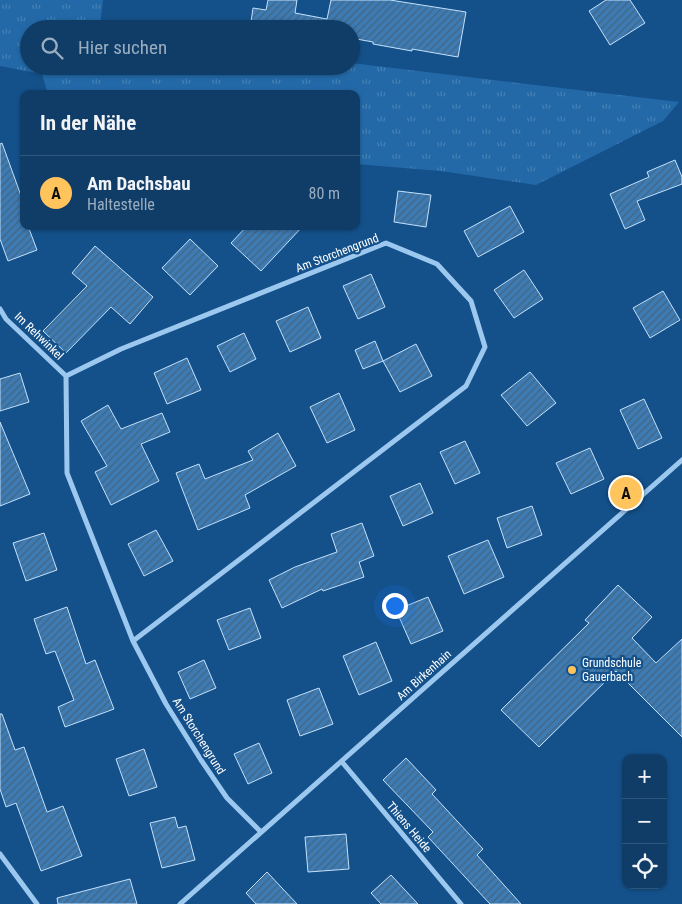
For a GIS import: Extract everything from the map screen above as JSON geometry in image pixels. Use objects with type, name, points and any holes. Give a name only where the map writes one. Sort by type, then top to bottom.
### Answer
[{"type":"street","name":"Am Storchengrund","points":[[133,641],[466,386],[486,347],[471,301],[438,264],[386,244],[121,349],[66,376],[67,473],[133,641],[166,704],[201,760],[227,798],[261,832]]},
{"type":"street","name":"Im Rehwinkel","points":[[0,309],[6,319],[66,376]]},
{"type":"street","name":"Am Birkenhain","points":[[180,904],[682,460]]},
{"type":"street","name":"Thiens Heide","points":[[342,762],[461,904]]},
{"type":"street","points":[[0,854],[37,904]]},
{"type":"green space","points":[[0,0],[103,0],[101,20],[20,20],[20,70],[0,66]]},
{"type":"green space","points":[[360,64],[679,102],[663,121],[536,185],[441,171],[360,164],[360,90],[47,90],[42,75],[360,75]]},
{"type":"building","points":[[268,0],[297,0],[295,13],[327,19],[331,0],[390,0],[466,12],[458,57],[412,49],[412,51],[360,40],[360,20],[251,20],[253,8],[266,10]]},
{"type":"building","points":[[606,0],[630,0],[645,23],[610,45],[589,11]]},
{"type":"building","points":[[2,143],[20,193],[20,230],[30,230],[37,250],[8,261],[0,239],[0,144]]},
{"type":"building","points":[[675,160],[682,177],[682,184],[637,201],[645,220],[625,229],[610,194],[649,177],[647,172]]},
{"type":"building","points":[[398,191],[431,195],[426,227],[394,222]]},
{"type":"building","points":[[510,206],[524,232],[478,257],[464,231]]},
{"type":"building","points":[[243,230],[299,230],[261,271],[231,243]]},
{"type":"building","points":[[190,239],[218,266],[190,295],[162,268]]},
{"type":"building","points":[[95,246],[153,297],[130,324],[111,307],[66,353],[43,331],[87,286],[72,273]]},
{"type":"building","points":[[524,270],[543,299],[514,318],[494,290]]},
{"type":"building","points":[[371,274],[385,307],[358,319],[343,286]]},
{"type":"building","points":[[663,291],[680,320],[650,338],[633,308]]},
{"type":"building","points":[[308,307],[321,338],[290,352],[276,321]]},
{"type":"building","points":[[244,333],[256,359],[230,372],[217,346]]},
{"type":"building","points":[[375,341],[383,361],[363,369],[355,350]]},
{"type":"building","points":[[416,344],[432,376],[400,392],[383,361]]},
{"type":"building","points":[[187,358],[201,390],[167,404],[154,373]]},
{"type":"building","points":[[530,372],[556,403],[527,426],[501,395]]},
{"type":"building","points":[[20,373],[29,402],[0,411],[0,379]]},
{"type":"building","points":[[339,393],[355,430],[327,443],[310,407]]},
{"type":"building","points":[[644,399],[662,438],[638,449],[620,410]]},
{"type":"building","points":[[108,405],[121,429],[162,413],[170,432],[141,444],[159,481],[111,505],[95,472],[107,466],[81,421]]},
{"type":"building","points":[[0,422],[30,494],[0,506]]},
{"type":"building","points":[[278,433],[296,466],[245,495],[250,508],[198,530],[176,473],[199,464],[205,479],[253,460],[248,451]]},
{"type":"building","points":[[465,441],[480,473],[455,484],[440,452]]},
{"type":"building","points":[[590,448],[604,479],[571,494],[556,463]]},
{"type":"building","points":[[420,483],[433,513],[403,526],[390,496]]},
{"type":"building","points":[[532,506],[542,535],[507,548],[497,518]]},
{"type":"building","points":[[362,523],[374,556],[359,562],[364,577],[323,591],[322,589],[282,608],[269,580],[295,567],[337,552],[331,534]]},
{"type":"building","points":[[156,530],[173,561],[144,576],[128,544]]},
{"type":"building","points":[[44,533],[57,570],[26,581],[13,543]]},
{"type":"building","points":[[488,540],[504,577],[464,594],[448,556]]},
{"type":"building","name":"Grundschule Gauerbach","points":[[618,585],[652,617],[632,638],[656,663],[682,639],[682,737],[616,671],[539,747],[501,710],[589,623],[585,620]]},
{"type":"building","points":[[428,597],[443,631],[411,644],[396,610]]},
{"type":"building","points":[[67,607],[86,664],[95,660],[114,709],[65,727],[58,707],[74,700],[55,651],[46,654],[34,619]]},
{"type":"building","points":[[250,608],[261,638],[229,650],[217,620]]},
{"type":"building","points":[[376,642],[392,681],[359,695],[343,656]]},
{"type":"building","points":[[204,660],[216,688],[190,699],[178,672]]},
{"type":"building","points":[[319,688],[333,724],[300,736],[287,700]]},
{"type":"building","points":[[0,714],[2,714],[15,750],[24,747],[47,812],[63,806],[82,856],[41,871],[16,803],[6,807],[0,789]]},
{"type":"building","points":[[259,743],[272,773],[248,784],[234,754]]},
{"type":"building","points":[[144,749],[157,787],[129,796],[116,759]]},
{"type":"building","points":[[406,758],[436,790],[432,794],[483,849],[477,855],[521,904],[490,904],[428,837],[433,832],[383,780]]},
{"type":"building","points":[[175,817],[178,828],[186,826],[195,860],[162,868],[150,823]]},
{"type":"building","points":[[346,834],[349,869],[308,872],[305,837]]},
{"type":"building","points":[[267,872],[297,904],[256,904],[246,893]]},
{"type":"building","points":[[391,875],[418,904],[381,904],[371,893]]},
{"type":"building","points":[[130,879],[137,904],[58,904],[57,898]]},
{"type":"place","name":"Am Dachsbau","points":[[626,493]]},
{"type":"place","name":"Grundschule Gauerbach","points":[[572,670]]}]
